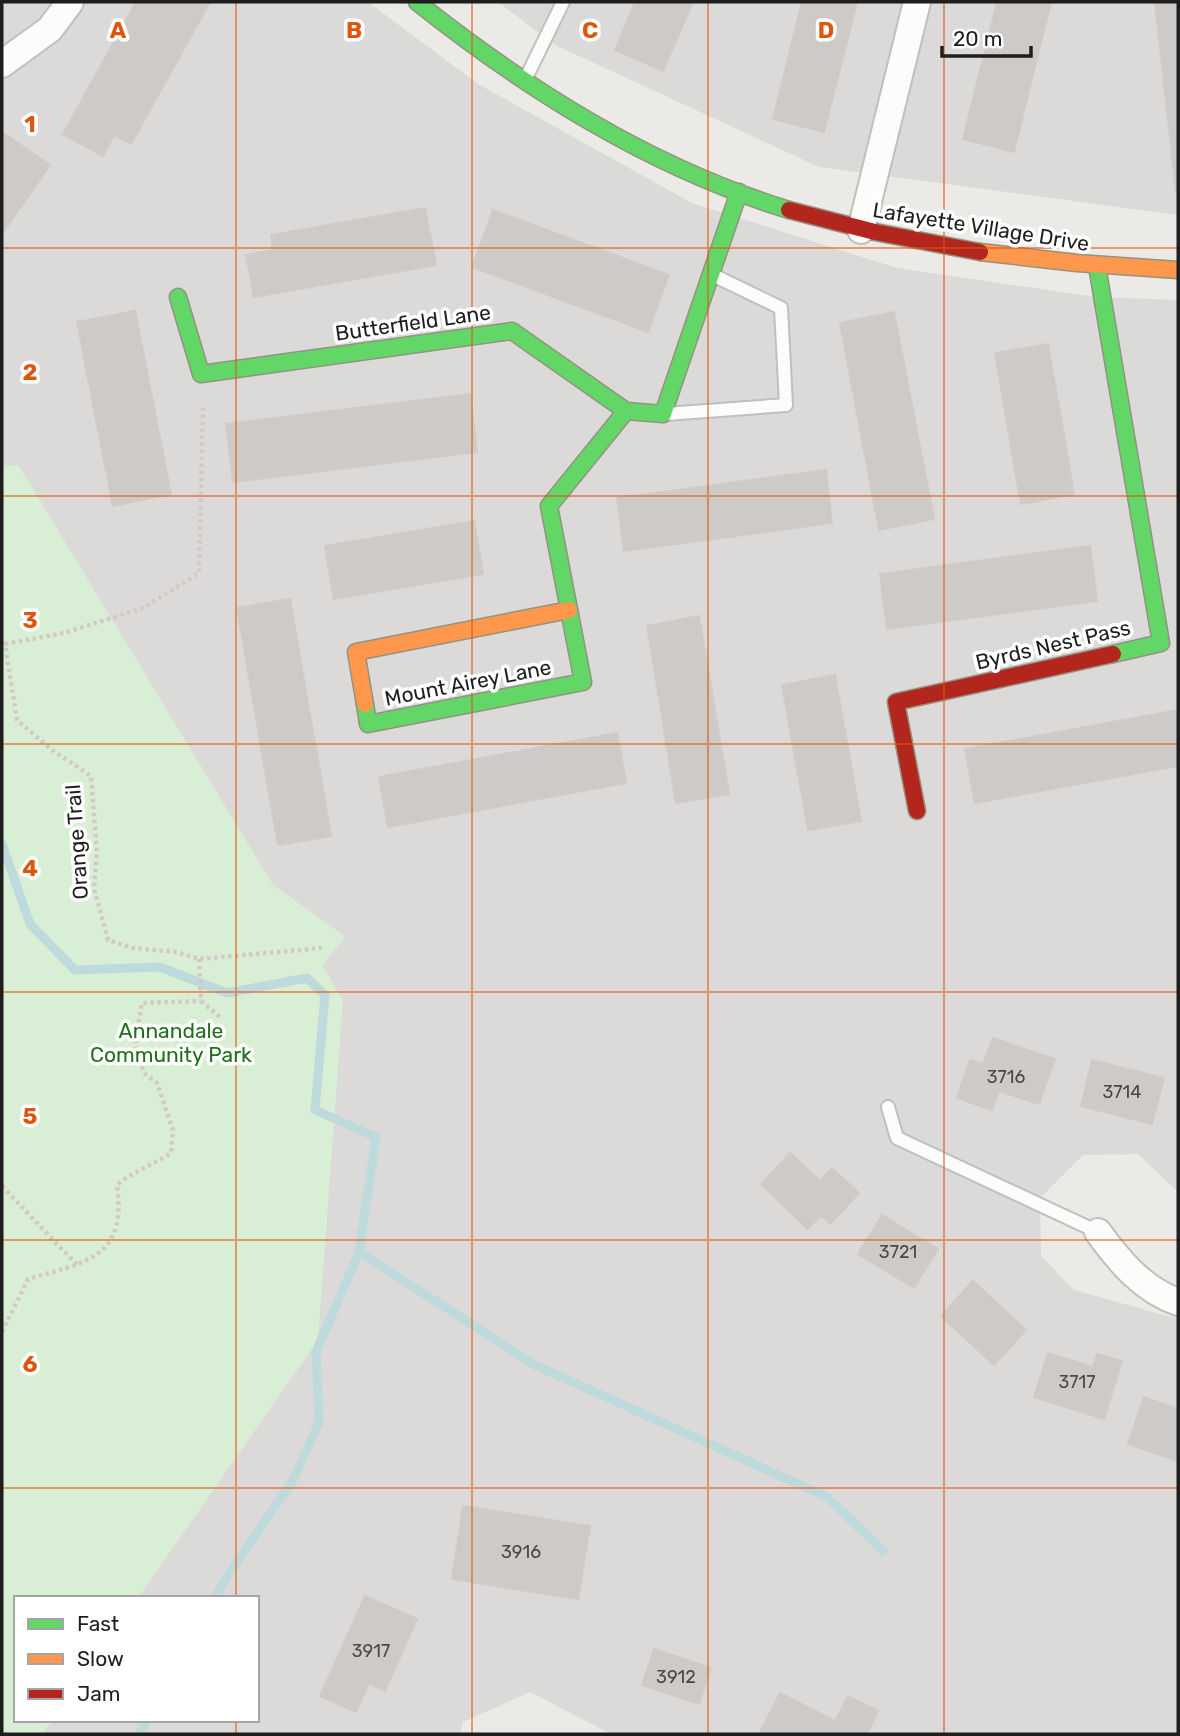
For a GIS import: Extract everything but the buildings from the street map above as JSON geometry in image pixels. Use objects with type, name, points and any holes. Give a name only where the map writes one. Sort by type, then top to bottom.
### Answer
[{"type":"street","points":[[2,64],[50,29],[70,2]]},
{"type":"street","name":"Lafayette Village Drive","points":[[417,2],[524,83],[598,128],[677,167],[769,204],[860,230],[972,251],[1097,266],[1178,270]]},
{"type":"street","points":[[860,230],[917,2]]},
{"type":"street","points":[[626,411],[663,414],[739,192]]},
{"type":"street","name":"Byrds Nest Pass","points":[[918,811],[896,702],[1161,643],[1097,266]]},
{"type":"street","points":[[178,297],[201,374]]},
{"type":"street","name":"Butterfield Lane","points":[[201,374],[512,331],[626,411]]},
{"type":"street","name":"Mount Airey Lane","points":[[569,610],[356,652],[368,724],[583,681],[549,506],[626,411]]},
{"type":"street","points":[[1098,1232],[1118,1260],[1145,1284],[1178,1302]]},
{"type":"lane","points":[[524,83],[563,2]]},
{"type":"lane","points":[[663,414],[786,405],[781,308],[711,274]]},
{"type":"lane","points":[[888,1107],[897,1139],[1098,1232]]},
{"type":"path","points":[[3,644],[64,633],[143,608],[199,573],[204,421],[201,374]]},
{"type":"path","name":"Orange Trail","points":[[3,644],[17,720],[52,750],[91,776],[97,852],[94,888],[108,940],[133,948],[177,952],[199,959],[323,948]]},
{"type":"path","points":[[199,959],[201,1001]]},
{"type":"path","points":[[2,1332],[28,1279],[77,1265],[106,1248],[114,1238],[120,1205],[117,1185],[133,1172],[151,1166],[171,1153],[173,1130],[157,1083],[144,1073],[135,1044],[142,1003],[201,1001],[221,1018]]},
{"type":"path","points":[[2,1186],[77,1265]]},
{"type":"shaded area","points":[[2,2],[368,2],[478,84],[692,203],[897,268],[1096,297],[1178,300],[1178,1192],[1138,1154],[1083,1155],[1040,1198],[1041,1256],[1074,1290],[1178,1319],[1178,1734],[611,1734],[530,1692],[463,1722],[460,1734],[2,1734],[2,1356],[345,937],[231,855],[2,526]]},
{"type":"shaded area","points":[[498,2],[1178,2],[1178,215],[819,167],[555,45]]},
{"type":"green space","name":"Annandale Community Park","points":[[2,465],[19,466],[273,885],[345,937],[322,965],[343,1000],[318,1340],[139,1596],[14,1596],[14,1722],[51,1722],[43,1734],[2,1734]]},
{"type":"waterway","points":[[2,844],[30,924],[75,970],[160,967],[227,993],[307,978],[325,995],[315,1110],[376,1137],[359,1252],[535,1365],[827,1497],[883,1551]]},
{"type":"waterway","points":[[216,1596],[292,1482],[319,1423],[316,1352],[359,1252]]},
{"type":"waterway","points":[[140,1734],[146,1722]]},
{"type":"traffic: fast","points":[[417,2],[503,66],[594,124],[689,172],[738,193],[789,210]]},
{"type":"traffic: fast","points":[[178,297],[201,374],[512,331],[626,411],[663,414],[739,192]]},
{"type":"traffic: fast","points":[[1097,266],[1161,643],[1113,654]]},
{"type":"traffic: fast","points":[[365,704],[368,724],[583,682],[549,506],[626,411]]},
{"type":"traffic: slow","points":[[980,252],[1077,263],[1178,270]]},
{"type":"traffic: slow","points":[[365,704],[356,652],[569,610]]},
{"type":"traffic: jam","points":[[789,210],[875,232],[980,252]]},
{"type":"traffic: jam","points":[[917,811],[896,702],[1113,654]]}]
